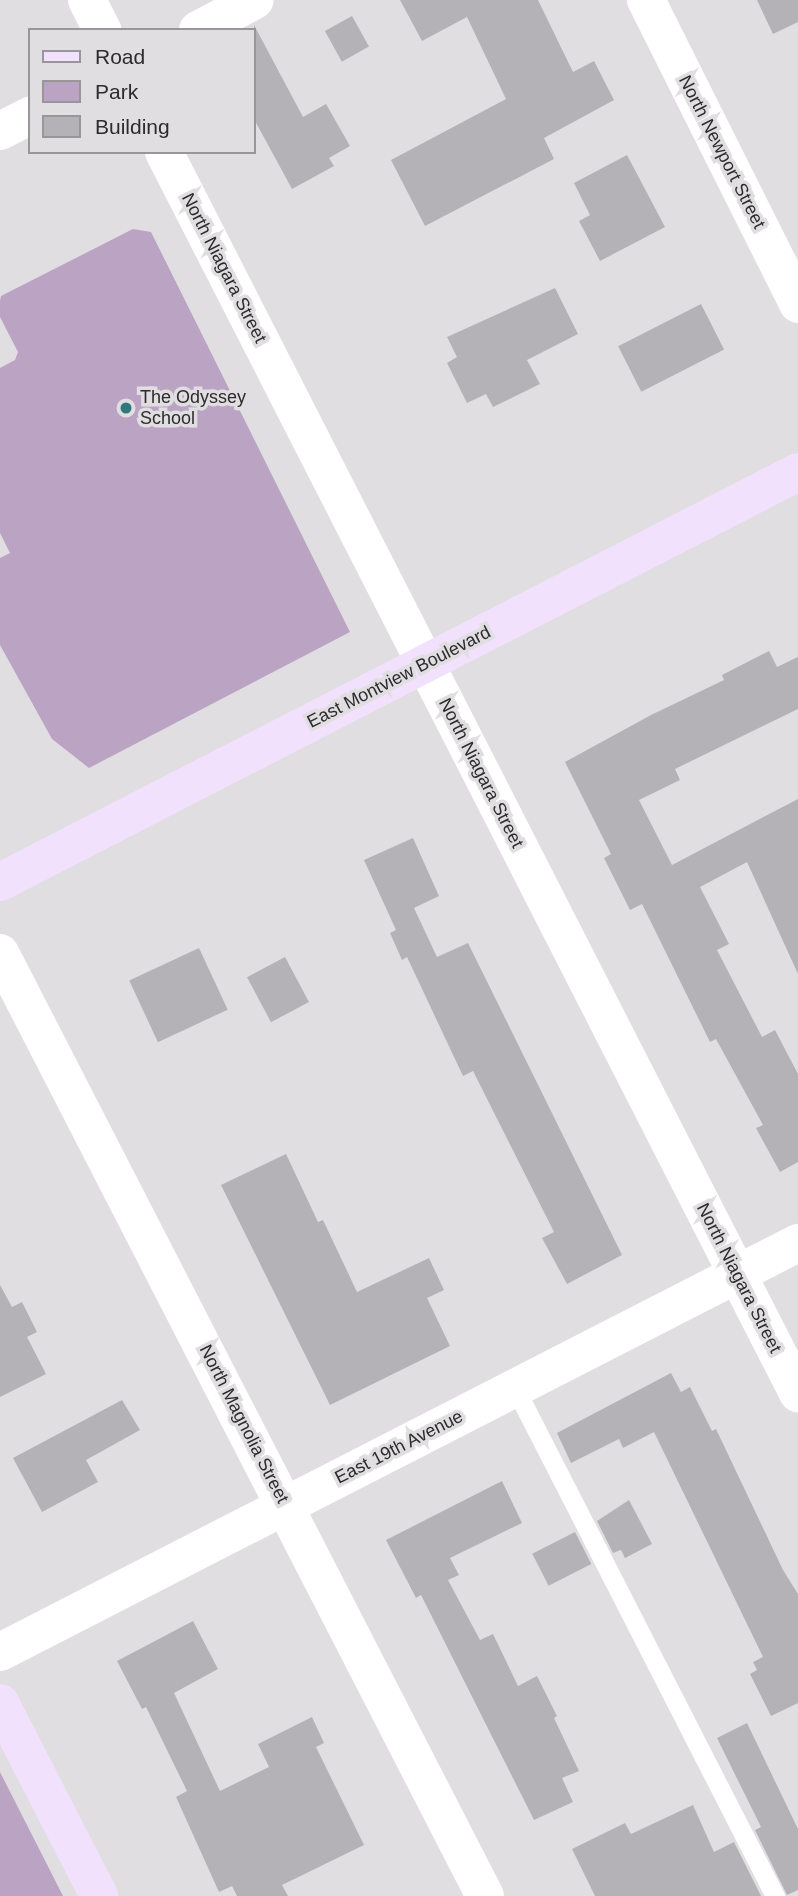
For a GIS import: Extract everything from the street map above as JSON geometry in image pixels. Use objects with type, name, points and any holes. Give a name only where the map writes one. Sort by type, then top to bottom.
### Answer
[{"type":"main road","name":"East Montview Boulevard","points":[[0,882],[798,472]]},
{"type":"main road","points":[[0,1703],[99,1896]]},
{"type":"street","points":[[87,0],[101,28]]},
{"type":"street","points":[[202,28],[255,0]]},
{"type":"street","name":"North Newport Street","points":[[646,0],[798,304]]},
{"type":"street","points":[[0,131],[28,117]]},
{"type":"street","name":"North Niagara Street","points":[[165,154],[798,1393]]},
{"type":"street","name":"North Magnolia Street","points":[[0,953],[485,1896]]},
{"type":"street","name":"East 19th Avenue","points":[[0,1652],[798,1243]]},
{"type":"lane","points":[[515,1388],[775,1896]]},
{"type":"green space","name":"The Odyssey School","points":[[133,229],[151,232],[350,632],[89,768],[52,739],[0,645],[0,558],[10,553],[0,533],[0,368],[15,360],[18,352],[0,317],[0,301],[1,296]]},
{"type":"green space","points":[[0,1772],[63,1896],[0,1896]]},
{"type":"building","points":[[400,0],[538,0],[573,72],[594,61],[614,100],[544,138],[554,159],[425,226],[391,160],[506,99],[467,17],[422,41]]},
{"type":"building","points":[[757,0],[798,0],[798,22],[773,34]]},
{"type":"building","points":[[352,16],[369,47],[342,62],[325,31]]},
{"type":"building","points":[[256,29],[303,117],[326,104],[350,146],[329,158],[334,166],[292,189],[256,123]]},
{"type":"building","points":[[627,155],[665,227],[600,261],[579,221],[590,215],[574,183]]},
{"type":"building","points":[[555,288],[578,334],[527,360],[540,384],[493,407],[486,394],[467,403],[447,363],[457,357],[447,337]]},
{"type":"building","points":[[701,304],[724,349],[641,392],[618,346]]},
{"type":"building","points":[[769,651],[777,667],[798,657],[798,709],[675,769],[680,780],[639,800],[672,865],[798,799],[798,974],[747,862],[700,887],[729,944],[717,950],[762,1037],[775,1030],[798,1074],[798,1162],[780,1172],[756,1128],[763,1125],[716,1039],[710,1042],[642,904],[630,910],[604,858],[611,854],[565,762],[651,715],[724,680],[722,675]]},
{"type":"building","points":[[413,838],[439,896],[414,908],[437,957],[468,943],[622,1255],[567,1284],[542,1238],[554,1232],[473,1071],[463,1076],[407,957],[402,960],[390,933],[396,930],[364,860]]},
{"type":"building","points":[[199,948],[228,1010],[158,1042],[129,981]]},
{"type":"building","points":[[285,957],[309,1002],[271,1022],[247,977]]},
{"type":"building","points":[[286,1154],[318,1222],[323,1220],[357,1292],[429,1258],[444,1290],[427,1298],[450,1346],[330,1405],[221,1185]]},
{"type":"building","points":[[0,1285],[12,1307],[22,1302],[37,1332],[27,1337],[46,1374],[0,1397]]},
{"type":"building","points":[[671,1373],[681,1392],[690,1387],[712,1431],[716,1429],[783,1570],[798,1594],[798,1703],[771,1716],[750,1674],[757,1670],[753,1662],[763,1657],[654,1432],[623,1448],[619,1439],[571,1463],[557,1433]]},
{"type":"building","points":[[122,1400],[140,1430],[86,1460],[98,1482],[42,1512],[13,1458]]},
{"type":"building","points":[[502,1481],[522,1523],[450,1558],[459,1575],[448,1580],[480,1640],[493,1634],[518,1686],[537,1676],[557,1716],[554,1718],[579,1771],[562,1778],[573,1802],[534,1820],[421,1595],[416,1598],[386,1540]]},
{"type":"building","points":[[629,1500],[652,1544],[625,1558],[621,1550],[613,1553],[597,1521]]},
{"type":"building","points":[[575,1532],[591,1564],[549,1586],[532,1554]]},
{"type":"building","points":[[193,1621],[218,1669],[174,1693],[220,1791],[269,1767],[258,1744],[312,1717],[324,1743],[316,1747],[364,1845],[282,1885],[288,1896],[237,1896],[232,1886],[219,1892],[176,1797],[187,1791],[146,1707],[142,1709],[117,1661]]},
{"type":"building","points":[[747,1723],[798,1829],[798,1890],[787,1895],[755,1830],[761,1827],[717,1738]]},
{"type":"building","points":[[693,1805],[714,1852],[734,1842],[761,1896],[595,1896],[572,1849],[625,1823],[631,1834]]},
{"type":"place","name":"The Odyssey School","points":[[126,408]]}]
